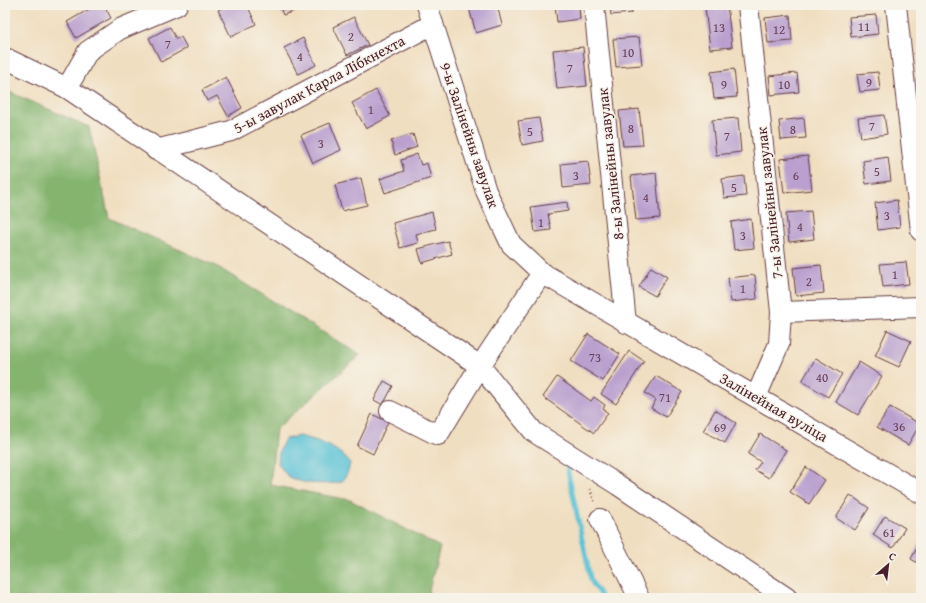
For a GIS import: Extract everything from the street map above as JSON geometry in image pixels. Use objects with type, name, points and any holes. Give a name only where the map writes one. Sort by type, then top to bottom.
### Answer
[{"type":"street","points":[[67,88],[88,50],[120,29],[177,5]]},
{"type":"street","name":"9-ы Залінейны завулак","points":[[427,5],[486,191],[511,244],[542,273],[626,322]]},
{"type":"street","name":"8-ы Залінейны завулак","points":[[594,5],[626,322]]},
{"type":"street","name":"7-ы Залінейны завулак","points":[[748,5],[780,312],[779,344],[756,397]]},
{"type":"street","points":[[896,5],[921,231]]},
{"type":"street","name":"5-ы завулак Карла Лібкнехта","points":[[156,150],[231,131],[433,24]]},
{"type":"street","points":[[5,58],[67,88],[156,150],[480,366],[534,432],[618,485],[787,598]]},
{"type":"street","points":[[390,411],[438,435],[480,366],[542,273]]},
{"type":"street","points":[[780,312],[921,307]]},
{"type":"street","name":"Залінейная вуліца","points":[[626,322],[921,493]]},
{"type":"street","points":[[600,519],[639,598]]},
{"type":"green space","points":[[5,90],[89,127],[109,218],[216,266],[360,355],[276,429],[270,485],[350,500],[440,547],[427,598],[5,598]]},
{"type":"water","points":[[299,436],[327,445],[345,457],[350,463],[348,472],[342,482],[329,484],[307,483],[293,479],[284,472],[278,463],[279,451],[285,439]]},
{"type":"building","points":[[96,5],[104,5],[111,18],[76,38],[67,22]]},
{"type":"building","points":[[228,5],[247,5],[256,24],[231,37],[218,10]]},
{"type":"building","points":[[279,5],[311,5],[283,15]]},
{"type":"building","points":[[478,5],[497,5],[502,25],[476,33],[469,8]]},
{"type":"building","points":[[555,5],[579,5],[580,19],[557,22]]},
{"type":"building","points":[[610,5],[631,5],[632,13],[611,15]]},
{"type":"building","points":[[727,5],[732,47],[710,49],[705,7]]},
{"type":"building","points":[[790,15],[792,41],[768,43],[765,18]]},
{"type":"building","points":[[876,15],[878,34],[851,37],[849,17]]},
{"type":"building","points":[[354,17],[368,45],[347,55],[333,27]]},
{"type":"building","points":[[170,27],[176,39],[181,37],[187,48],[161,62],[149,38]]},
{"type":"building","points":[[639,37],[642,65],[616,67],[613,39]]},
{"type":"building","points":[[303,38],[316,65],[298,74],[284,48]]},
{"type":"building","points":[[583,47],[587,86],[557,89],[553,50]]},
{"type":"building","points":[[734,69],[737,97],[714,99],[711,72]]},
{"type":"building","points":[[878,72],[880,90],[860,92],[857,74]]},
{"type":"building","points":[[797,73],[799,92],[771,95],[769,76]]},
{"type":"building","points":[[226,77],[242,108],[228,116],[217,96],[207,101],[202,90]]},
{"type":"building","points":[[376,90],[390,116],[366,129],[352,103]]},
{"type":"building","points":[[639,109],[643,145],[623,146],[619,111]]},
{"type":"building","points":[[884,115],[887,134],[861,138],[858,118]]},
{"type":"building","points":[[539,118],[543,141],[522,145],[518,121]]},
{"type":"building","points":[[738,118],[741,152],[716,155],[712,120]]},
{"type":"building","points":[[804,118],[806,138],[781,140],[779,121]]},
{"type":"building","points":[[330,123],[341,150],[313,163],[301,135]]},
{"type":"building","points":[[413,134],[417,147],[395,155],[391,141]]},
{"type":"building","points":[[417,154],[421,165],[427,163],[431,178],[385,193],[380,179],[404,171],[401,160]]},
{"type":"building","points":[[808,156],[812,190],[784,193],[780,159]]},
{"type":"building","points":[[888,157],[891,181],[866,184],[863,161]]},
{"type":"building","points":[[588,161],[591,185],[563,188],[561,164]]},
{"type":"building","points":[[656,173],[660,218],[636,220],[631,176]]},
{"type":"building","points":[[744,176],[746,196],[724,198],[722,179]]},
{"type":"building","points":[[361,178],[367,205],[342,211],[335,185]]},
{"type":"building","points":[[897,200],[900,227],[878,230],[875,203]]},
{"type":"building","points":[[567,202],[568,211],[548,214],[551,230],[535,232],[531,207]]},
{"type":"building","points":[[811,211],[814,239],[789,242],[786,213]]},
{"type":"building","points":[[432,212],[436,229],[416,234],[418,243],[400,248],[393,223]]},
{"type":"building","points":[[751,219],[754,248],[734,250],[731,222]]},
{"type":"building","points":[[448,241],[452,254],[422,263],[418,249]]},
{"type":"building","points":[[906,262],[909,284],[883,287],[880,264]]},
{"type":"building","points":[[821,265],[824,293],[796,296],[793,268]]},
{"type":"building","points":[[651,267],[667,277],[655,296],[639,287]]},
{"type":"building","points":[[755,275],[757,299],[731,302],[728,278]]},
{"type":"building","points":[[887,330],[911,341],[899,367],[875,356]]},
{"type":"building","points":[[588,334],[620,354],[603,381],[571,361]]},
{"type":"building","points":[[629,351],[644,361],[616,404],[601,394]]},
{"type":"building","points":[[816,358],[842,374],[828,397],[802,381]]},
{"type":"building","points":[[859,362],[882,376],[858,415],[836,402]]},
{"type":"building","points":[[656,376],[682,392],[666,417],[651,408],[656,400],[645,393]]},
{"type":"building","points":[[557,377],[591,401],[594,397],[605,405],[603,409],[608,413],[594,433],[543,397]]},
{"type":"building","points":[[384,381],[393,386],[383,405],[374,400]]},
{"type":"building","points":[[890,407],[920,424],[908,445],[877,427]]},
{"type":"building","points":[[715,410],[736,423],[725,443],[703,431]]},
{"type":"building","points":[[372,414],[388,422],[373,454],[357,446]]},
{"type":"building","points":[[760,434],[786,450],[769,478],[755,470],[761,462],[748,454]]},
{"type":"building","points":[[806,467],[825,480],[809,504],[790,492]]},
{"type":"building","points":[[850,495],[869,508],[855,530],[836,518]]},
{"type":"building","points":[[885,516],[905,528],[893,548],[873,535]]},
{"type":"building","points":[[921,540],[921,565],[911,559]]},
{"type":"waterway","points":[[567,467],[591,581],[602,598]]}]
